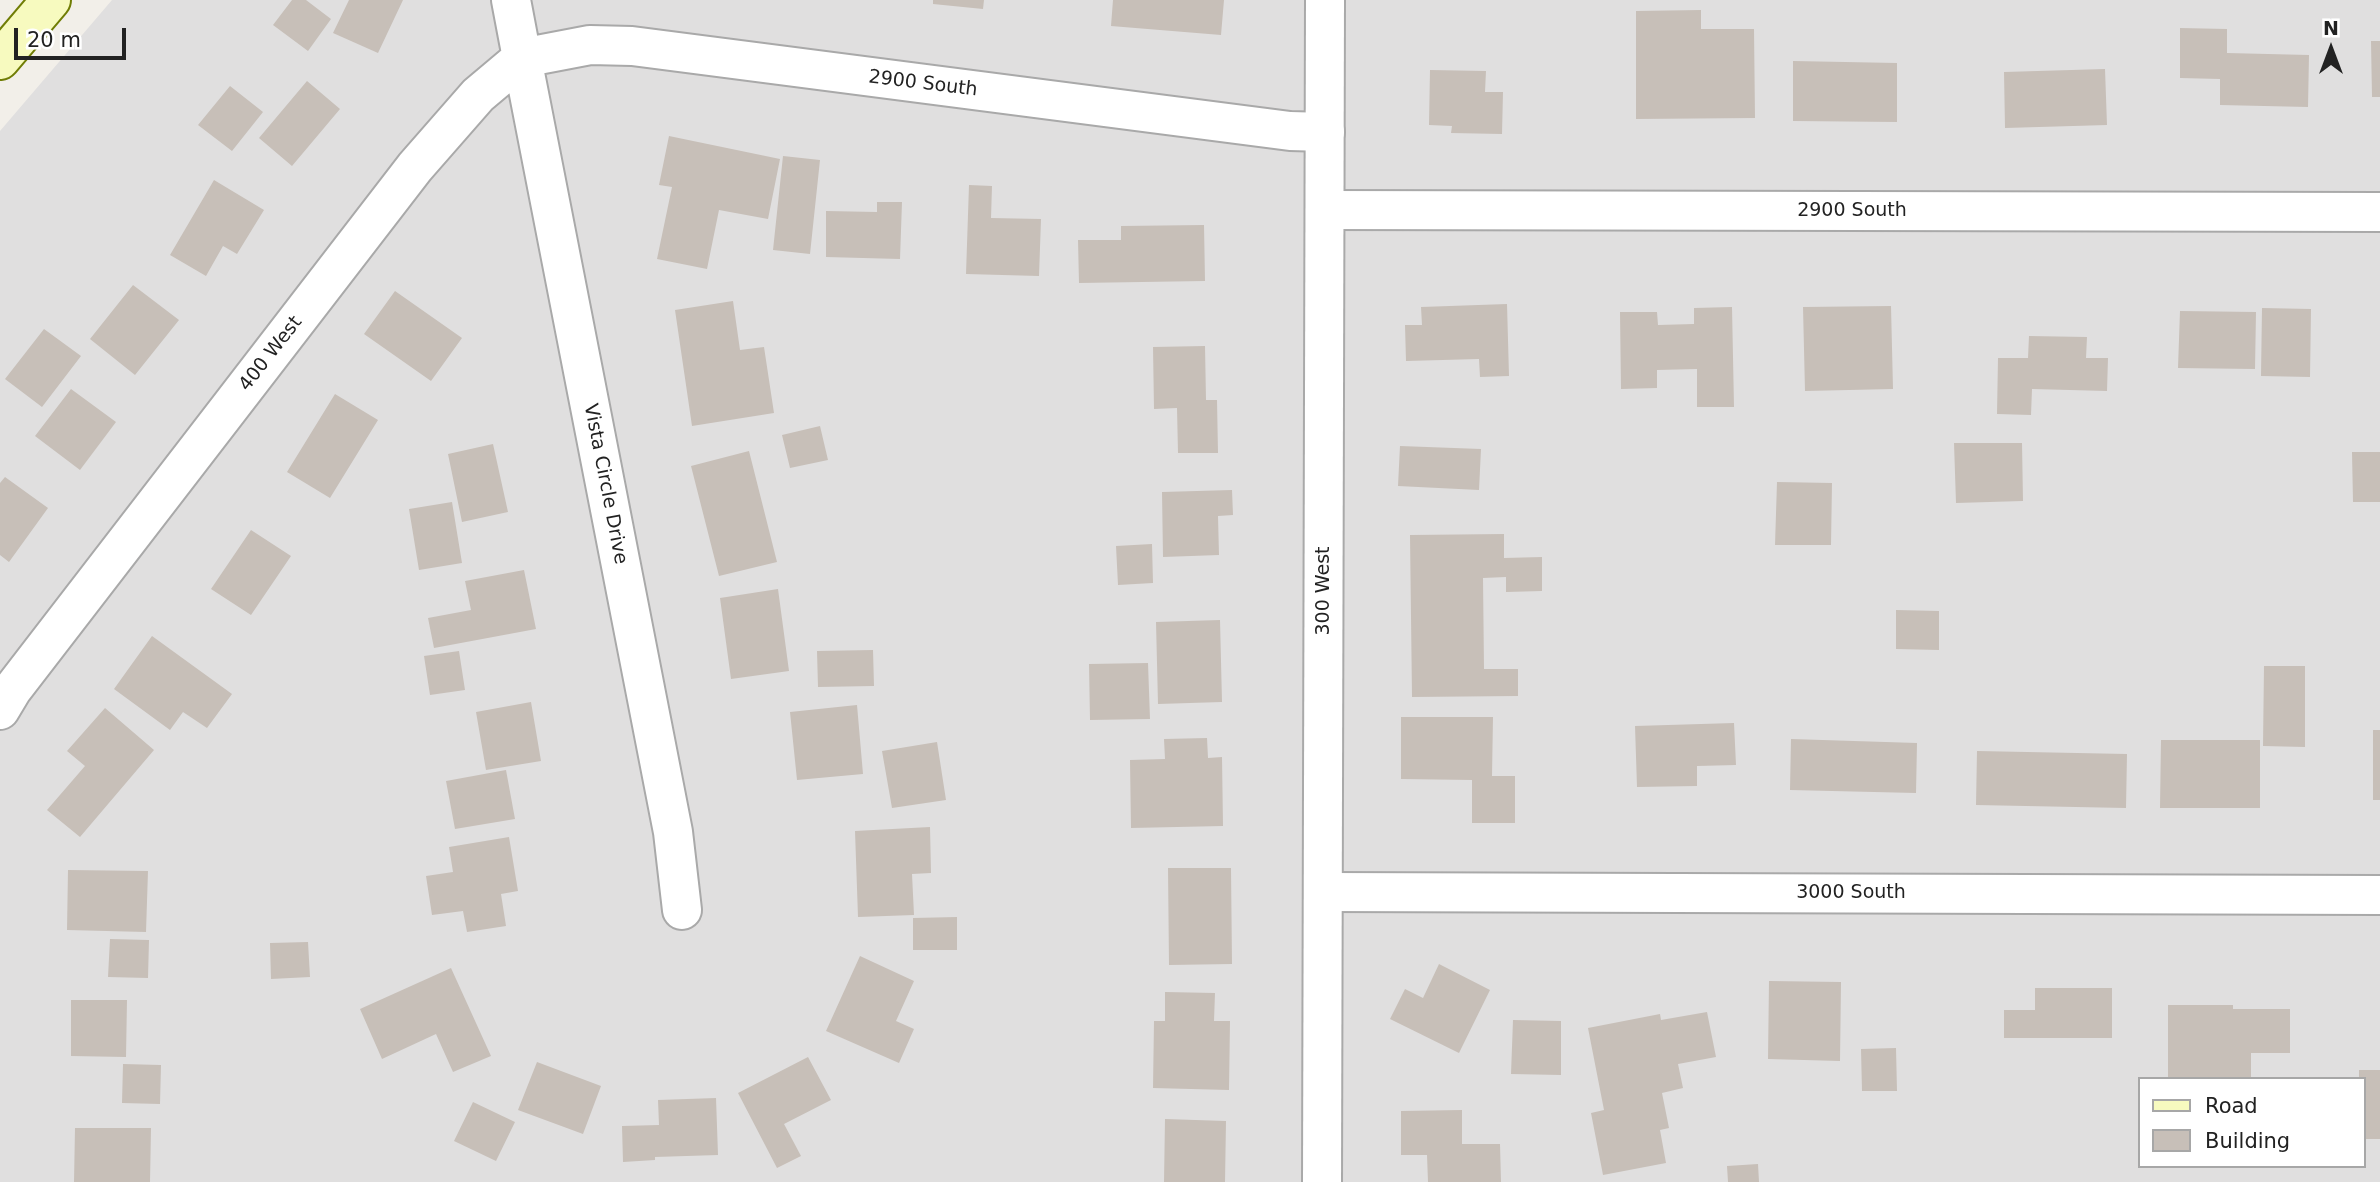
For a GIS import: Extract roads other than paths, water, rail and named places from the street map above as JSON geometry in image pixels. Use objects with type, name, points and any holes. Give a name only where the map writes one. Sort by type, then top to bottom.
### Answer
[{"type":"main road","points":[[0,60],[51,0]]},
{"type":"street","points":[[511,0],[522,58]]},
{"type":"street","name":"300 West","points":[[1322,1182],[1325,0]]},
{"type":"street","name":"2900 South","points":[[522,58],[590,45],[632,46],[1290,131],[1325,132]]},
{"type":"street","name":"400 West","points":[[0,710],[12,690],[415,167],[478,95],[522,58]]},
{"type":"street","name":"Vista Circle Drive","points":[[522,58],[673,832],[682,910]]},
{"type":"street","name":"2900 South","points":[[1325,210],[2380,212]]},
{"type":"street","name":"3000 South","points":[[1323,892],[2380,895]]}]
